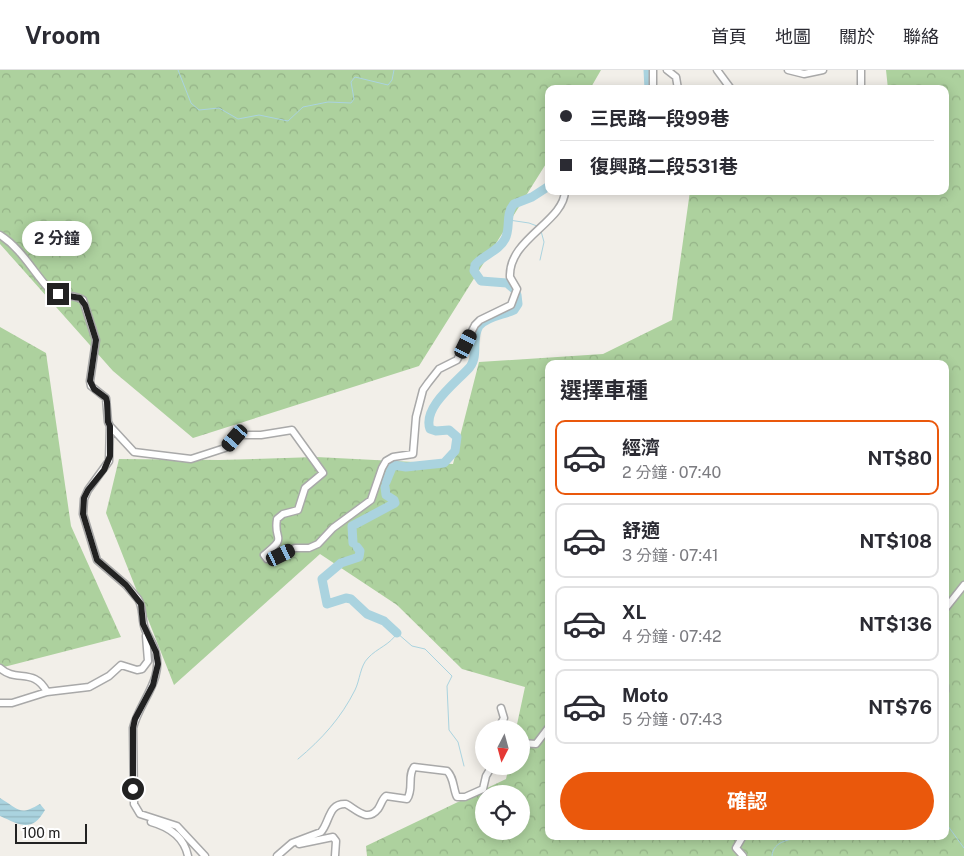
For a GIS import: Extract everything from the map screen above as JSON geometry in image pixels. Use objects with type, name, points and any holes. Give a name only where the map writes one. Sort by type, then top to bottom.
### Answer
[{"type":"street","points":[[653,70],[653,85]]},
{"type":"street","points":[[667,70],[676,77],[677,85]]},
{"type":"street","points":[[717,70],[728,85]]},
{"type":"street","points":[[788,70],[804,74],[823,70]]},
{"type":"street","points":[[861,70],[861,85]]},
{"type":"street","points":[[0,235],[20,252],[51,290],[58,294],[75,296],[83,300],[96,340],[90,381],[94,389],[106,398],[110,426],[134,452],[155,453],[185,459],[225,448],[241,435],[261,435],[292,430],[323,474],[305,488],[298,510],[283,514],[277,519],[279,541],[263,557],[267,559],[295,548],[314,547],[333,528],[371,500],[386,461],[393,457],[413,454],[416,417],[423,390],[439,369],[457,360],[475,325],[480,320],[511,306],[517,289],[510,277],[512,263],[531,236],[562,205],[564,195]]},
{"type":"street","points":[[0,703],[12,703],[47,692],[89,687],[109,676],[121,665],[137,670],[142,669],[148,661],[145,630],[138,599],[94,555],[90,533],[83,514],[84,498],[109,461],[110,426]]},
{"type":"street","points":[[949,604],[964,585]]},
{"type":"street","points":[[145,630],[156,652],[158,664],[153,685],[135,719],[132,737],[134,752],[134,804],[140,814],[150,822],[172,830],[184,845],[188,856]]},
{"type":"street","points":[[0,668],[8,675],[30,676],[38,680],[47,692]]},
{"type":"street","points":[[501,708],[503,720]]},
{"type":"street","points":[[530,744],[536,744],[545,732]]},
{"type":"street","points":[[277,856],[292,843],[321,832],[329,814],[337,805],[346,804],[360,814],[367,815],[376,811],[386,796],[407,799],[411,791],[411,771],[414,768],[447,771],[451,775],[457,797],[461,798],[483,789],[487,775]]},
{"type":"street","points":[[140,814],[173,823],[205,856]]},
{"type":"street","points":[[281,856],[298,844],[330,838],[336,841],[336,856]]},
{"type":"street","points":[[741,840],[736,848],[743,856]]},
{"type":"green space","points":[[0,70],[601,70],[592,85],[545,85],[545,165],[419,366],[193,438],[113,371],[0,244]]},
{"type":"green space","points":[[886,70],[964,70],[964,856],[367,856],[366,846],[475,794],[475,840],[530,840],[530,785],[493,785],[506,779],[507,775],[530,775],[530,720],[518,720],[525,687],[462,669],[397,605],[320,554],[174,685],[106,513],[119,459],[220,460],[316,457],[453,464],[479,362],[603,354],[672,320],[689,195],[949,195],[949,85],[888,85]]},
{"type":"green space","points":[[0,327],[46,353],[71,526],[121,637],[0,668]]},
{"type":"water","points":[[0,798],[23,811],[40,804],[45,810],[35,822],[25,825],[20,824],[0,816]]},
{"type":"waterway","points":[[178,70],[191,103],[199,110],[219,108],[238,119],[259,115],[288,121],[303,107],[328,102],[351,103],[354,99],[351,82],[355,77],[388,85],[392,80],[394,70]]},
{"type":"waterway","points":[[648,70],[649,85]]},
{"type":"waterway","points":[[514,289],[507,283],[481,281],[474,271],[475,265],[499,247],[505,239],[511,208],[514,204],[532,197],[545,189]]},
{"type":"waterway","points":[[509,220],[537,226]]},
{"type":"waterway","points":[[540,260],[544,242],[541,231]]},
{"type":"waterway","points":[[386,482],[393,465],[406,467],[444,463],[455,451],[457,437],[449,430],[436,431],[430,429],[431,412],[442,395],[473,363],[475,336],[479,326],[491,318],[514,310],[518,304],[517,295]]},
{"type":"waterway","points":[[353,543],[352,526],[395,503],[394,500],[386,495],[385,487]]},
{"type":"waterway","points":[[357,547],[360,551],[359,557],[341,563],[322,579],[327,604],[346,598],[351,599],[367,614],[384,621],[397,633]]},
{"type":"waterway","points":[[298,759],[323,736],[344,710],[355,690],[365,661],[391,641],[397,633],[412,646],[425,649],[452,676],[447,686],[449,730],[458,742],[464,766]]},
{"type":"waterway","points":[[949,827],[964,848]]},
{"type":"waterway","points":[[772,856],[776,847],[788,840]]},
{"type":"route","points":[[58,294],[75,296],[83,300],[96,340],[96,350],[90,371],[91,386],[106,398],[107,402],[107,418],[110,426],[109,461],[88,490],[83,506],[83,514],[90,533],[94,555],[97,560],[126,585],[141,604],[143,624],[156,652],[158,664],[153,685],[135,719],[133,728],[133,789]]}]
